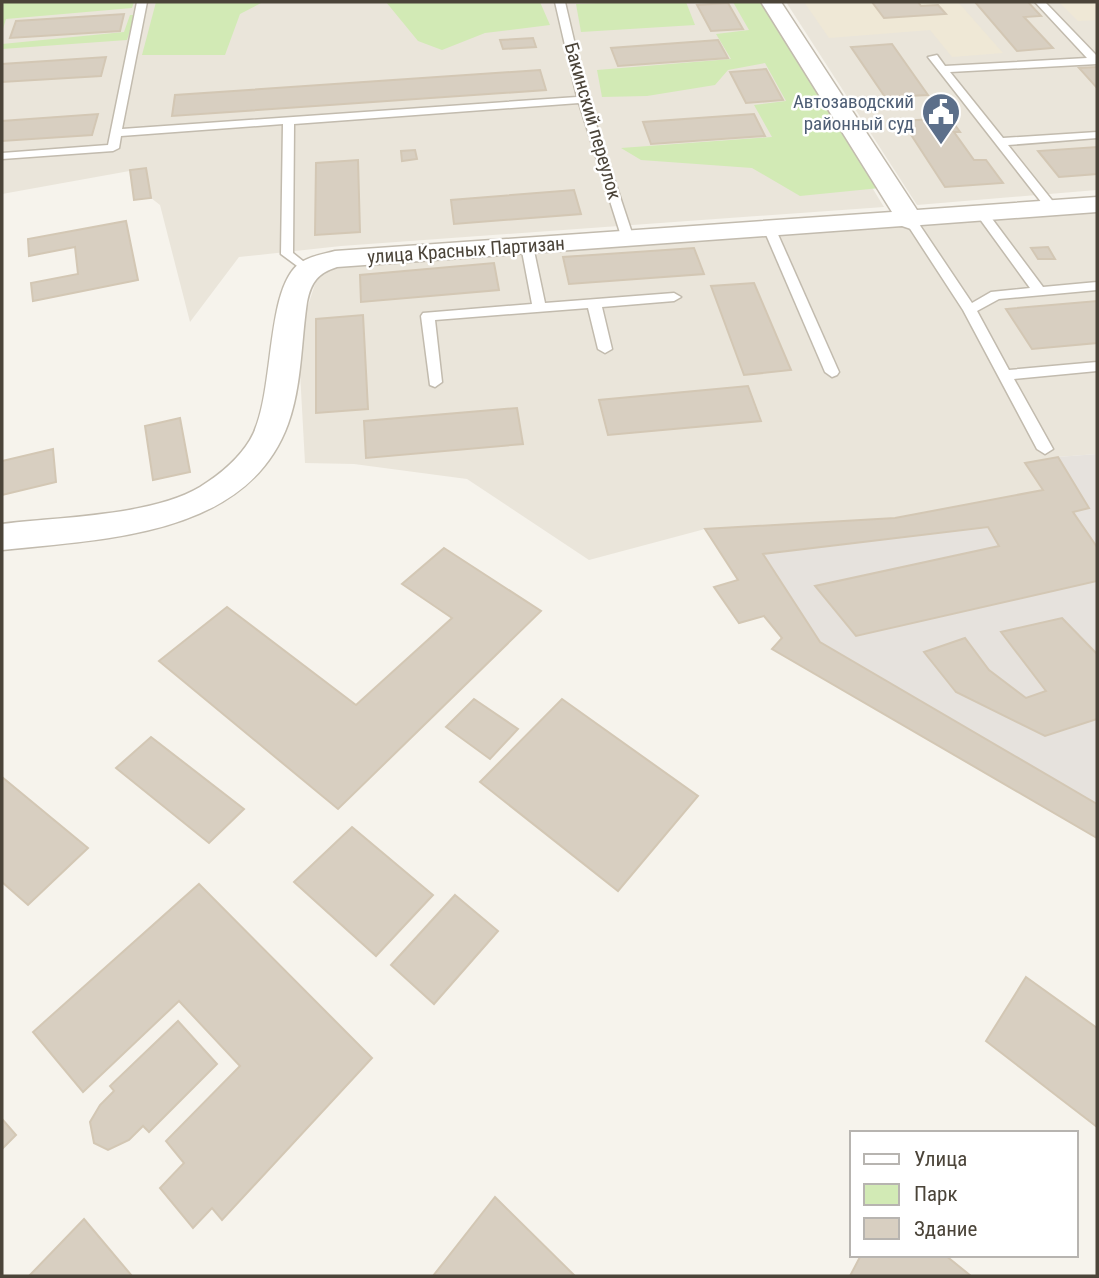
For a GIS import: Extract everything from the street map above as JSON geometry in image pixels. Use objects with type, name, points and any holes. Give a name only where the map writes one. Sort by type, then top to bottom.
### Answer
[{"type":"street","points":[[771,2],[911,220]]},
{"type":"street","name":"улица Красных Партизан","points":[[308,270],[335,259],[1097,205]]},
{"type":"street","points":[[2,537],[169,512],[208,497],[237,477],[256,458],[276,423],[295,289],[308,270]]},
{"type":"lane","points":[[2,156],[113,148],[142,2]]},
{"type":"lane","name":"Бакинский переулок","points":[[560,2],[583,100],[628,240]]},
{"type":"lane","points":[[1040,2],[1096,61]]},
{"type":"lane","points":[[933,57],[1053,209]]},
{"type":"lane","points":[[942,69],[1096,61]]},
{"type":"lane","points":[[116,134],[583,100]]},
{"type":"lane","points":[[289,121],[287,254],[308,270]]},
{"type":"lane","points":[[998,142],[1097,135]]},
{"type":"lane","points":[[983,215],[1039,291]]},
{"type":"lane","points":[[911,220],[971,310],[1045,449]]},
{"type":"lane","points":[[770,230],[832,372]]},
{"type":"lane","points":[[527,246],[540,307]]},
{"type":"lane","points":[[971,310],[996,295],[1097,286]]},
{"type":"lane","points":[[435,382],[428,316],[674,297]]},
{"type":"lane","points":[[594,303],[605,349]]},
{"type":"lane","points":[[1005,375],[1097,366]]},
{"type":"shaded area","points":[[2,2],[758,2],[884,207],[341,246],[239,257],[190,322],[160,205],[151,198],[146,168],[2,194]]},
{"type":"shaded area","points":[[786,2],[1097,2],[1097,190],[917,205]]},
{"type":"shaded area","points":[[804,2],[958,2],[1003,53],[952,57],[930,30],[829,38]]},
{"type":"shaded area","points":[[1059,2],[1097,2],[1097,20],[1078,21]]},
{"type":"shaded area","points":[[1097,209],[1097,454],[1058,457],[1043,490],[895,518],[705,529],[589,560],[467,479],[354,464],[305,463],[298,336],[318,275],[342,265],[754,237]]},
{"type":"shaded area","points":[[1097,454],[1097,838],[772,649],[781,638],[764,616],[739,623],[714,587],[738,580],[705,529],[895,518],[1043,490],[1058,457]]},
{"type":"green space","points":[[2,2],[134,2],[132,8],[6,19],[2,32]]},
{"type":"green space","points":[[156,2],[263,2],[240,14],[225,55],[142,55]]},
{"type":"green space","points":[[386,2],[540,2],[550,25],[485,33],[442,50],[418,41]]},
{"type":"green space","points":[[686,2],[695,25],[581,32],[576,4]]},
{"type":"green space","points":[[733,2],[763,2],[880,188],[800,196],[752,168],[641,160],[621,148],[772,137],[754,105],[786,101],[765,63],[728,70],[715,85],[647,96],[602,97],[597,70],[731,59],[716,34],[749,30]]},
{"type":"green space","points":[[130,15],[135,15],[127,40],[2,49],[2,44],[124,32]]},
{"type":"building","points":[[872,2],[938,5],[946,14],[884,18]]},
{"type":"building","points":[[975,2],[1028,2],[1041,16],[1024,17],[1053,48],[1017,51]]},
{"type":"building","points":[[728,3],[743,29],[711,31],[697,5]]},
{"type":"building","points":[[124,14],[120,31],[10,38],[16,21]]},
{"type":"building","points":[[533,38],[536,47],[503,49],[500,40]]},
{"type":"building","points":[[718,40],[728,58],[618,66],[611,48]]},
{"type":"building","points":[[892,44],[928,95],[885,97],[851,47]]},
{"type":"building","points":[[106,57],[101,76],[2,82],[2,64]]},
{"type":"building","points":[[1097,67],[1097,88],[1079,68]]},
{"type":"building","points":[[766,69],[783,100],[746,103],[730,72]]},
{"type":"building","points":[[540,70],[546,90],[172,116],[175,95]]},
{"type":"building","points":[[98,114],[92,135],[2,141],[2,121]]},
{"type":"building","points":[[754,114],[765,136],[651,144],[643,122]]},
{"type":"building","name":"Автозаводский районный суд","points":[[950,118],[960,132],[954,132],[974,160],[986,160],[1003,183],[945,187],[902,121]]},
{"type":"building","points":[[1097,147],[1097,174],[1059,177],[1038,151]]},
{"type":"building","points":[[415,150],[417,159],[402,161],[401,151]]},
{"type":"building","points":[[358,160],[360,232],[315,235],[316,163]]},
{"type":"building","points":[[146,168],[151,198],[134,200],[130,170]]},
{"type":"building","points":[[574,190],[581,214],[454,224],[451,200]]},
{"type":"building","points":[[126,221],[138,280],[33,301],[31,283],[78,274],[75,247],[29,256],[28,239]]},
{"type":"building","points":[[1048,247],[1055,259],[1038,259],[1031,248]]},
{"type":"building","points":[[694,248],[704,274],[569,284],[563,257]]},
{"type":"building","points":[[494,263],[499,290],[361,302],[360,275]]},
{"type":"building","points":[[754,283],[791,370],[744,375],[711,286]]},
{"type":"building","points":[[1097,301],[1097,343],[1032,349],[1006,309]]},
{"type":"building","points":[[363,315],[368,409],[316,413],[316,319]]},
{"type":"building","points":[[748,386],[761,421],[608,435],[599,400]]},
{"type":"building","points":[[517,408],[523,444],[366,458],[364,421]]},
{"type":"building","points":[[180,418],[190,472],[153,480],[145,426]]},
{"type":"building","points":[[53,449],[56,482],[2,495],[2,461]]},
{"type":"building","points":[[1058,457],[1089,508],[1073,512],[1097,547],[1097,581],[856,636],[815,586],[999,546],[988,527],[763,554],[820,642],[1097,804],[1097,838],[772,649],[782,638],[764,616],[739,623],[714,587],[738,580],[705,529],[895,518],[1043,490],[1025,463]]},
{"type":"building","points":[[444,548],[541,611],[338,809],[159,661],[227,607],[356,705],[452,618],[402,584]]},
{"type":"building","points":[[1062,618],[1097,654],[1097,719],[1045,736],[956,692],[924,652],[965,638],[989,670],[1026,698],[1046,691],[1001,632]]},
{"type":"building","points":[[474,699],[518,729],[490,759],[446,727]]},
{"type":"building","points":[[562,699],[698,796],[618,891],[480,782]]},
{"type":"building","points":[[151,737],[244,809],[209,843],[116,768]]},
{"type":"building","points":[[2,777],[88,848],[28,905],[2,882]]},
{"type":"building","points":[[352,827],[433,895],[376,956],[294,882]]},
{"type":"building","points":[[199,884],[372,1058],[222,1220],[212,1208],[193,1228],[160,1188],[184,1163],[166,1141],[240,1066],[179,1001],[83,1092],[33,1032]]},
{"type":"building","points":[[455,895],[498,931],[434,1004],[391,965]]},
{"type":"building","points":[[1026,977],[1097,1028],[1097,1127],[986,1041]]},
{"type":"building","points":[[178,1021],[217,1064],[149,1132],[143,1126],[129,1140],[108,1150],[94,1143],[90,1122],[100,1105],[114,1091],[110,1086]]},
{"type":"building","points":[[2,1119],[16,1135],[2,1149]]},
{"type":"building","points":[[495,1197],[575,1276],[433,1276]]},
{"type":"building","points":[[84,1219],[132,1276],[29,1276]]},
{"type":"building","points":[[860,1257],[947,1257],[971,1276],[850,1276]]},
{"type":"place","name":"Автозаводский районный суд","points":[[941,146]]}]
